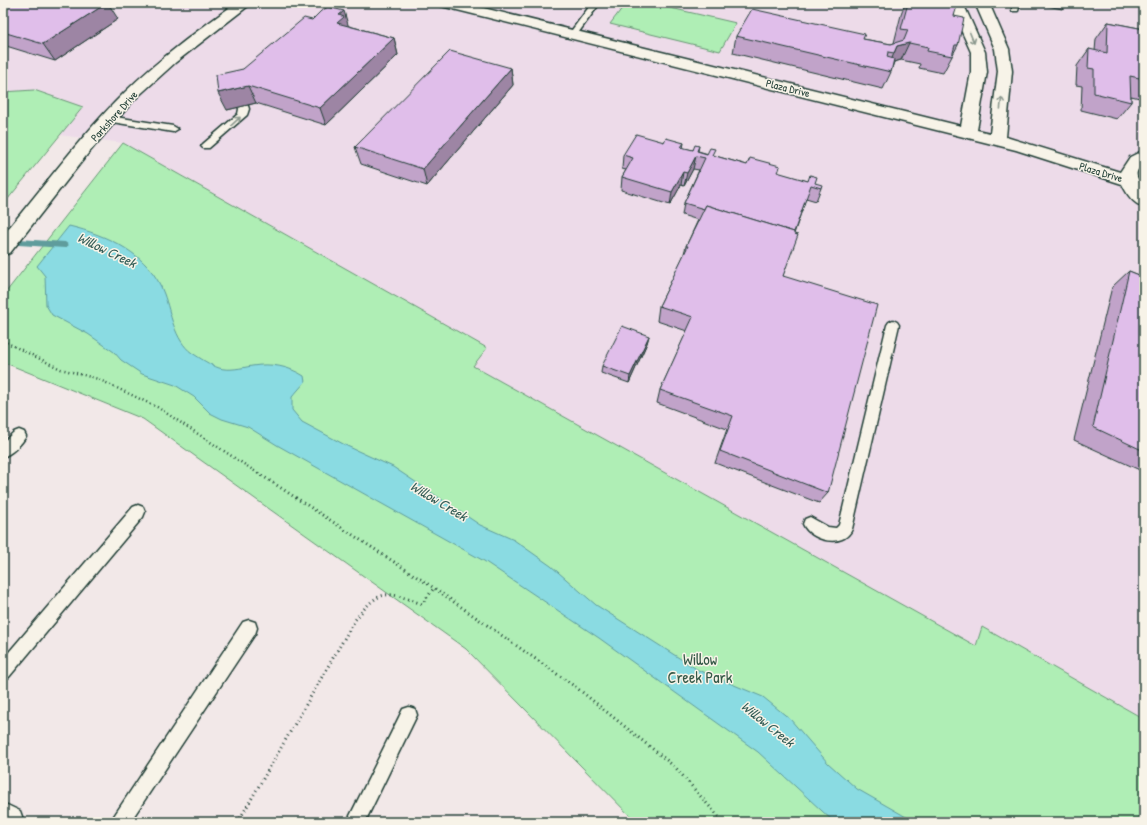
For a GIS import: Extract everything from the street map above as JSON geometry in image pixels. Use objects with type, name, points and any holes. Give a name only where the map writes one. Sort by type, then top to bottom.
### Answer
[{"type":"street","name":"Parkshore Drive","points":[[3,248],[109,119],[150,77],[245,3]]},
{"type":"street","name":"Plaza Drive","points":[[446,3],[997,141],[1128,180]]},
{"type":"street","points":[[956,3],[978,52],[979,72],[968,134]]},
{"type":"street","points":[[982,3],[1002,49],[1004,71],[997,141]]},
{"type":"street","name":"Plaza Drive","points":[[1144,156],[1134,161],[1128,170],[1128,180],[1135,192],[1144,201]]},
{"type":"street","points":[[3,818],[9,822]]},
{"type":"lane","points":[[572,34],[596,3]]},
{"type":"lane","points":[[206,146],[238,119],[244,111],[236,80]]},
{"type":"lane","points":[[109,119],[173,129]]},
{"type":"lane","points":[[810,524],[834,535],[839,535],[846,529],[893,325]]},
{"type":"lane","points":[[3,451],[19,436]]},
{"type":"lane","points":[[3,671],[138,512]]},
{"type":"lane","points":[[119,822],[249,628]]},
{"type":"lane","points":[[356,822],[410,716]]},
{"type":"path","points":[[3,341],[61,369],[98,379],[157,407],[434,588],[577,688],[669,762],[723,822]]},
{"type":"path","points":[[238,822],[352,627],[370,600],[382,595],[393,593],[422,604],[434,588]]},
{"type":"shaded area","points":[[3,3],[1144,3],[1144,719],[982,628],[976,646],[472,366],[487,349],[123,143],[59,135],[82,108],[34,90],[3,92]]},
{"type":"green space","points":[[626,3],[649,3],[736,23],[720,51],[610,24]]},
{"type":"green space","points":[[34,90],[83,107],[3,205],[3,92]]},
{"type":"green space","name":"Willow Creek Park","points":[[123,143],[487,348],[473,366],[976,646],[982,627],[1144,719],[1144,822],[636,822],[466,649],[143,419],[3,362],[3,296]]},
{"type":"water","points":[[69,226],[98,235],[126,248],[149,268],[164,294],[177,334],[186,348],[192,353],[212,365],[223,369],[273,365],[292,370],[304,376],[305,382],[292,397],[292,410],[302,422],[347,446],[393,467],[480,525],[514,540],[551,566],[596,605],[698,670],[763,697],[790,719],[828,763],[857,789],[915,822],[834,822],[758,752],[599,638],[484,561],[277,445],[248,427],[222,419],[210,413],[194,397],[175,385],[142,374],[121,360],[114,352],[88,334],[52,315],[46,305],[45,276],[37,266]]},
{"type":"building","points":[[3,3],[107,3],[43,44],[3,32]]},
{"type":"building","points":[[908,3],[945,3],[957,6],[954,16],[964,18],[958,45],[955,45],[952,56],[927,51],[928,47],[909,43],[897,46],[894,53],[888,52],[887,57],[894,59],[891,72],[736,36],[752,9],[865,34],[863,39],[891,44],[904,40],[908,30],[901,29]]},
{"type":"building","points":[[328,7],[344,11],[339,15],[344,17],[337,23],[394,38],[320,108],[248,86],[218,93],[216,75],[243,69],[304,18],[312,20],[321,11]]},
{"type":"building","points":[[1108,22],[1144,29],[1144,79],[1130,76],[1131,102],[1094,93],[1094,69],[1088,68],[1089,49],[1107,53]]},
{"type":"building","points":[[450,51],[511,68],[423,169],[355,147]]},
{"type":"building","points":[[636,134],[664,142],[666,138],[684,143],[681,147],[693,150],[695,145],[699,146],[697,151],[707,154],[710,148],[715,149],[712,155],[747,165],[750,158],[780,166],[777,172],[808,181],[810,175],[817,177],[815,183],[822,185],[821,188],[811,185],[794,232],[706,205],[704,209],[684,203],[705,158],[696,156],[687,173],[683,172],[672,192],[622,177],[633,158],[623,155]]},
{"type":"building","points":[[706,205],[794,232],[794,234],[798,235],[783,276],[877,305],[828,493],[720,451],[733,416],[660,390],[693,317],[659,306]]},
{"type":"building","points":[[1129,271],[1144,277],[1144,451],[1093,427]]},
{"type":"building","points":[[622,326],[649,336],[630,376],[602,366]]},
{"type":"waterway","name":"Willow Creek","points":[[3,241],[65,245]]}]
